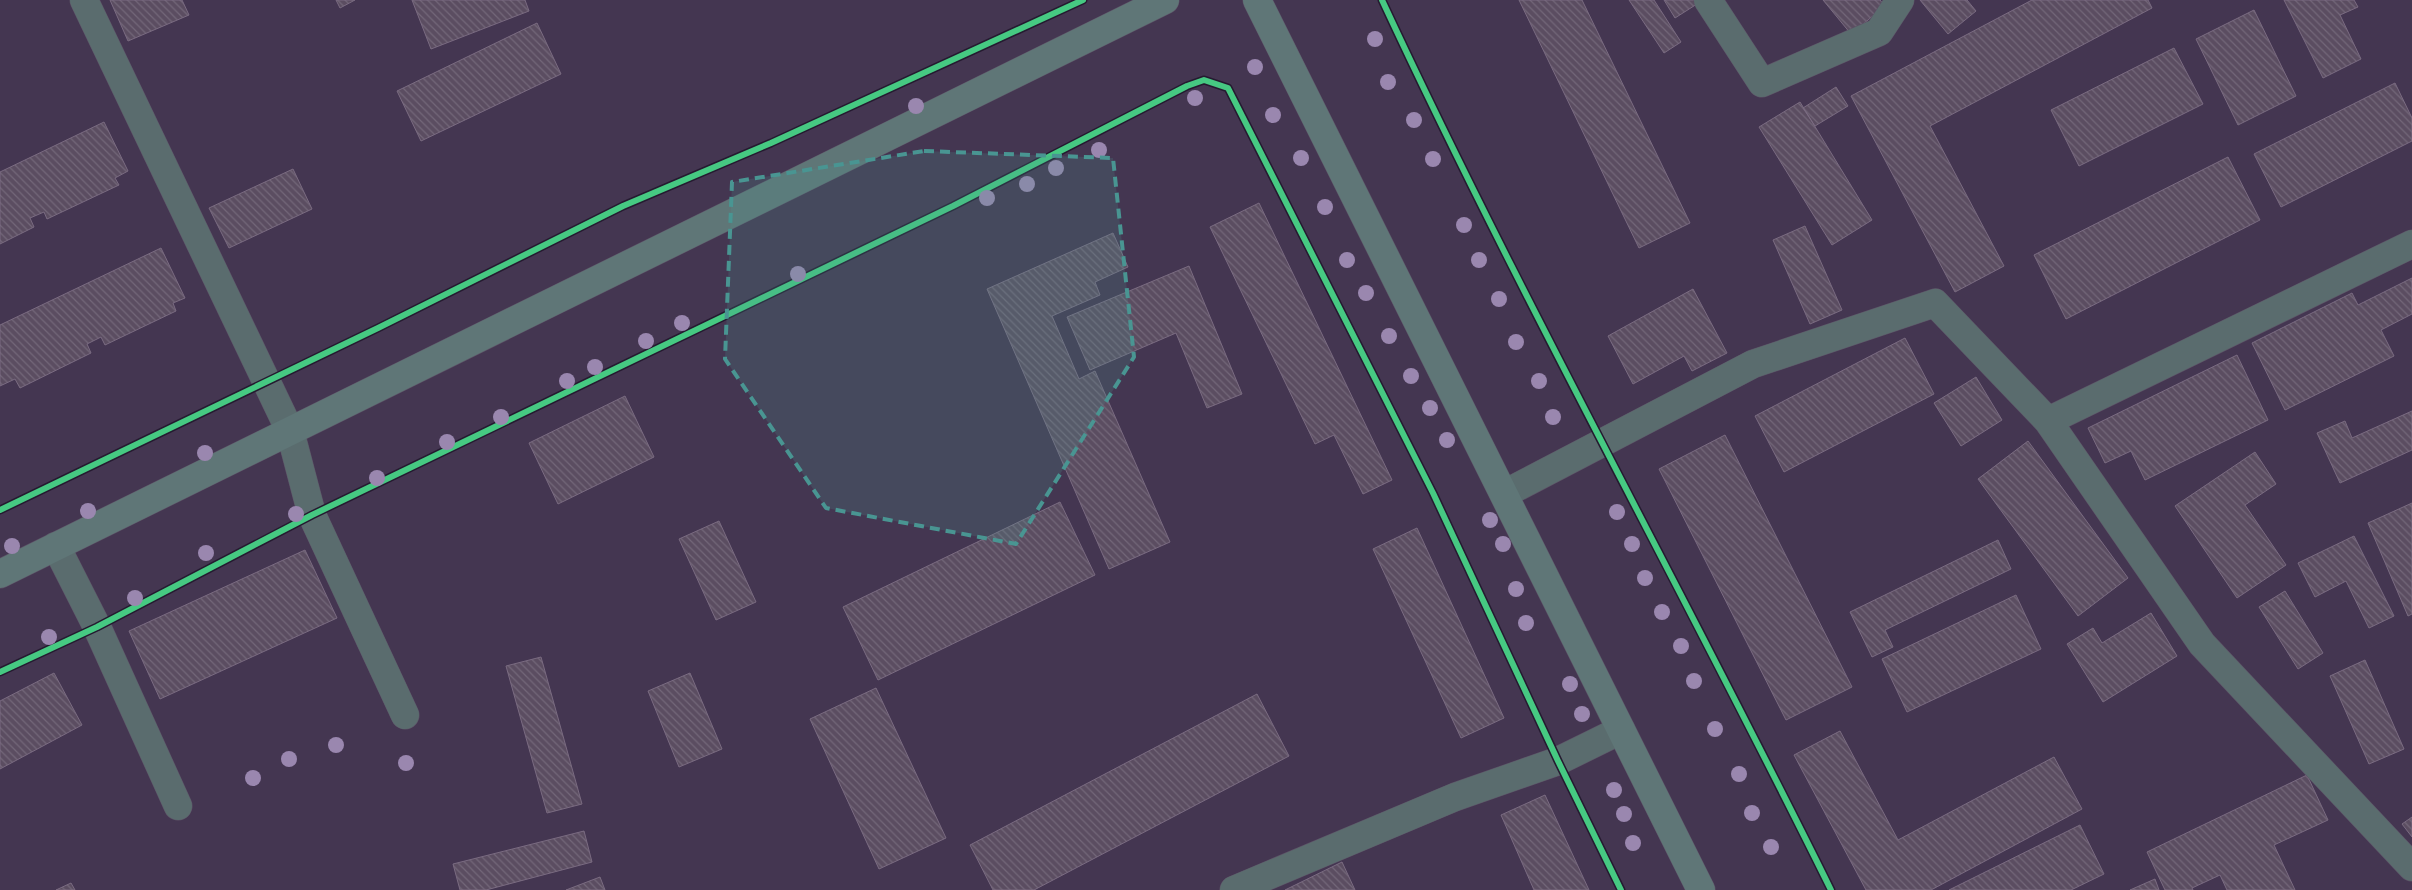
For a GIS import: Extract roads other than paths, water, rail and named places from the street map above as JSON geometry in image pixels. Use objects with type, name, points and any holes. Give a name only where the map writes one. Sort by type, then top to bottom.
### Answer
[{"type":"street","points":[[84,0],[290,431],[312,515],[405,716]]},
{"type":"street","points":[[0,574],[1165,0]]},
{"type":"street","points":[[1257,0],[1701,890]]},
{"type":"street","points":[[1708,0],[1762,83],[1879,32],[1900,0]]},
{"type":"street","points":[[2048,421],[2412,244]]},
{"type":"street","points":[[1504,494],[1753,364],[1935,303],[2048,421],[2202,644],[2412,867]]},
{"type":"street","points":[[56,546],[97,627],[178,806]]},
{"type":"street","points":[[1234,890],[1455,797],[1558,761],[1621,730]]}]
